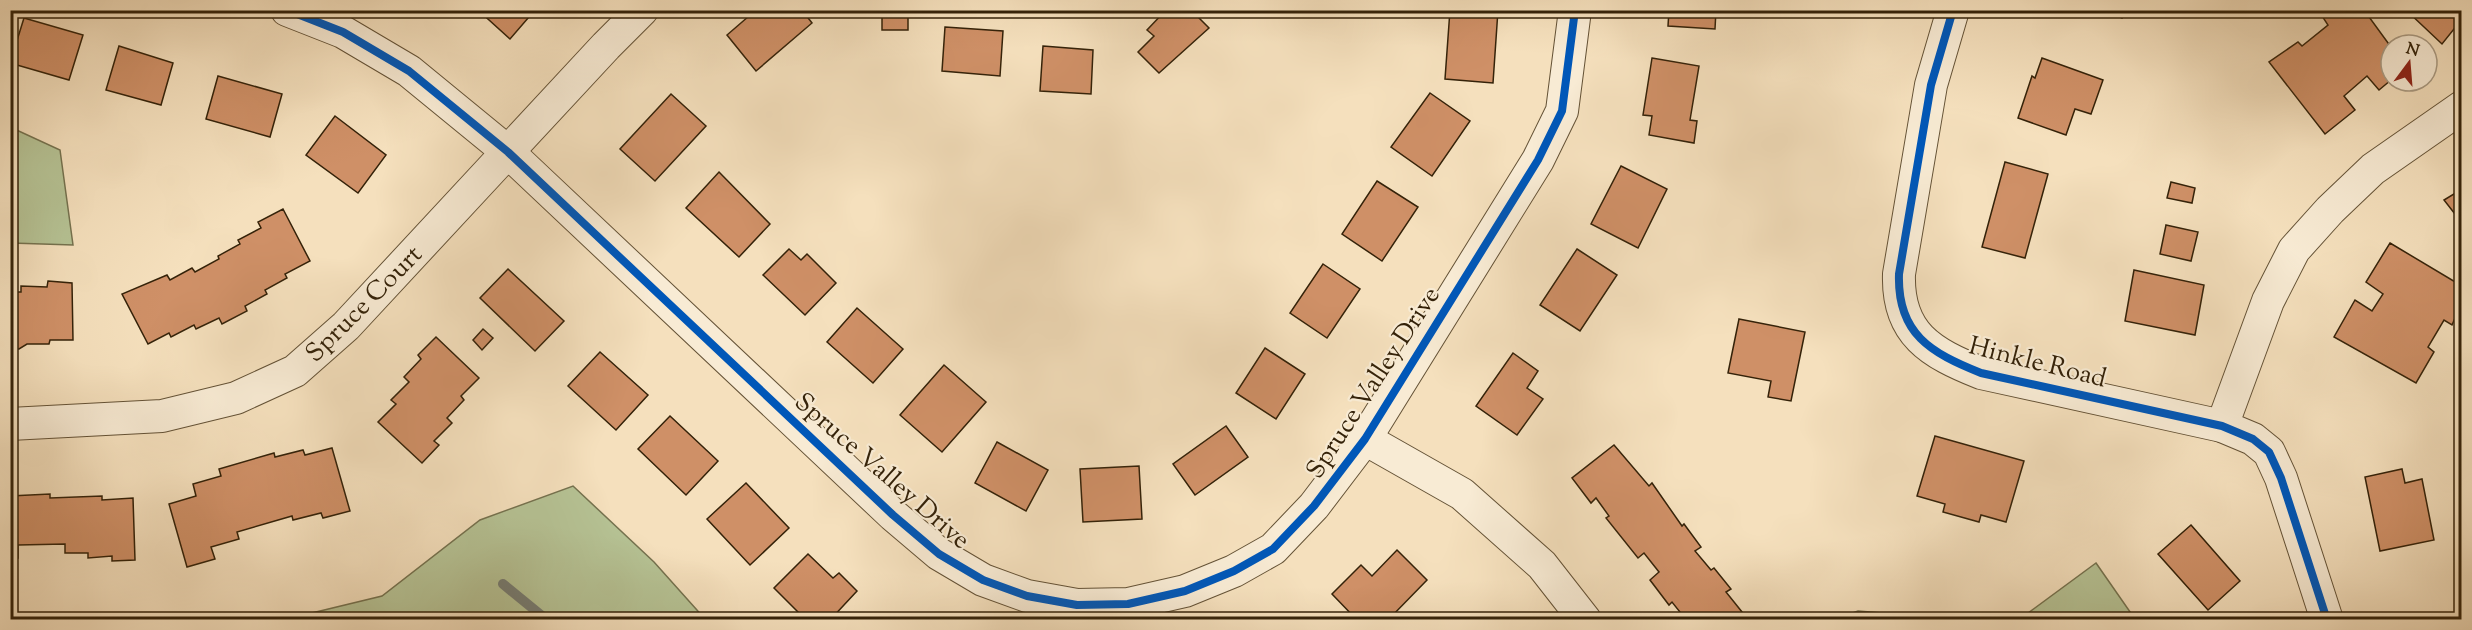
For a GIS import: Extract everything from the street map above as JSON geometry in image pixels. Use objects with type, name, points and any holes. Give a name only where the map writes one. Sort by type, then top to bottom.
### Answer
[{"type":"street","name":"Spruce Valley Drive","points":[[287,10],[343,32],[409,70],[508,152],[885,507],[939,554],[983,580],[1027,596],[1077,604],[1128,604],[1185,591],[1234,571],[1272,549],[1314,506],[1365,439],[1538,160],[1563,111],[1575,10]]},
{"type":"street","name":"Spruce Court","points":[[10,424],[162,416],[236,398],[295,371],[346,326],[642,10]]},
{"type":"street","name":"Hinkle Road","points":[[1953,10],[1931,85],[1899,274],[1898,297],[1911,329],[1929,347],[1949,360],[1981,373],[2222,426],[2253,439],[2269,452],[2281,478],[2327,620]]},
{"type":"street","points":[[2222,426],[2268,301],[2294,250],[2330,210],[2373,169],[2462,107]]},
{"type":"street","points":[[1365,439],[1462,494],[1542,565],[1585,620]]},
{"type":"green space","points":[[10,127],[60,150],[73,245],[11,243]]},
{"type":"green space","points":[[573,486],[654,562],[705,619],[287,619],[382,596],[480,520]]},
{"type":"green space","points":[[2096,563],[2135,619],[2020,619]]},
{"type":"green space","points":[[1858,611],[1955,619],[1836,619]]},
{"type":"building","points":[[478,10],[535,10],[510,39]]},
{"type":"building","points":[[756,10],[802,10],[812,23],[756,71],[727,35]]},
{"type":"building","points":[[843,10],[908,10],[908,30],[882,30],[882,11]]},
{"type":"building","points":[[1166,10],[1191,10],[1209,28],[1159,73],[1138,52],[1154,36],[1147,30]]},
{"type":"building","points":[[1450,10],[1498,10],[1493,83],[1445,79]]},
{"type":"building","points":[[1669,10],[1716,10],[1715,29],[1668,26]]},
{"type":"building","points":[[2103,10],[2125,10],[2122,18]]},
{"type":"building","points":[[2329,10],[2364,10],[2381,33],[2379,90],[2367,76],[2344,96],[2355,110],[2325,134],[2269,62],[2298,42],[2302,46],[2328,25],[2322,16]]},
{"type":"building","points":[[2406,10],[2462,10],[2462,19],[2442,44],[2439,41],[2439,33],[2430,33]]},
{"type":"building","points":[[24,18],[83,35],[69,80],[10,63]]},
{"type":"building","points":[[945,27],[1003,31],[1000,76],[942,71]]},
{"type":"building","points":[[119,46],[173,63],[161,105],[106,90]]},
{"type":"building","points":[[1043,46],[1093,50],[1091,94],[1040,91]]},
{"type":"building","points":[[1652,58],[1699,66],[1690,120],[1697,121],[1694,143],[1649,135],[1652,116],[1643,115]]},
{"type":"building","points":[[2042,58],[2103,80],[2091,114],[2075,109],[2066,135],[2018,118],[2032,76],[2035,78]]},
{"type":"building","points":[[218,76],[282,94],[270,137],[206,119]]},
{"type":"building","points":[[1430,93],[1470,121],[1432,176],[1391,147]]},
{"type":"building","points":[[671,94],[706,126],[655,181],[620,149]]},
{"type":"building","points":[[335,116],[386,155],[358,193],[306,155]]},
{"type":"building","points":[[2005,162],[2048,174],[2025,258],[1982,247]]},
{"type":"building","points":[[1621,166],[1667,189],[1638,248],[1591,224]]},
{"type":"building","points":[[719,172],[770,224],[739,257],[686,208]]},
{"type":"building","points":[[1377,181],[1418,207],[1382,261],[1342,234]]},
{"type":"building","points":[[2171,182],[2195,188],[2192,203],[2167,198]]},
{"type":"building","points":[[2462,189],[2462,223],[2444,200]]},
{"type":"building","points":[[283,209],[310,261],[285,274],[287,278],[265,290],[267,294],[245,306],[247,311],[222,324],[219,318],[196,329],[194,325],[171,337],[169,333],[148,344],[122,294],[167,275],[170,280],[192,268],[195,272],[240,244],[238,240],[261,228],[258,222]]},
{"type":"building","points":[[2166,225],[2198,232],[2191,261],[2160,254]]},
{"type":"building","points":[[2390,243],[2462,286],[2462,302],[2452,325],[2444,320],[2428,347],[2434,352],[2416,383],[2334,337],[2355,300],[2372,311],[2383,294],[2366,282]]},
{"type":"building","points":[[789,249],[801,260],[807,254],[836,283],[805,315],[763,275]]},
{"type":"building","points":[[1577,249],[1617,275],[1580,331],[1540,305]]},
{"type":"building","points":[[1323,264],[1360,289],[1327,338],[1290,313]]},
{"type":"building","points":[[508,269],[564,321],[535,351],[480,298]]},
{"type":"building","points":[[2134,270],[2204,285],[2195,335],[2125,321]]},
{"type":"building","points":[[48,281],[72,283],[73,340],[50,340],[49,344],[27,344],[19,349],[10,349],[10,292],[21,292],[21,286],[47,287]]},
{"type":"building","points":[[857,308],[903,349],[873,383],[827,342]]},
{"type":"building","points":[[1739,319],[1805,332],[1791,401],[1768,397],[1771,381],[1728,373]]},
{"type":"building","points":[[483,329],[493,338],[482,350],[473,340]]},
{"type":"building","points":[[436,337],[479,378],[461,396],[464,400],[447,418],[452,423],[434,441],[439,445],[422,463],[378,422],[396,404],[391,400],[409,382],[404,377],[421,359],[418,355]]},
{"type":"building","points":[[1265,348],[1305,374],[1276,419],[1236,393]]},
{"type":"building","points":[[600,352],[648,395],[616,430],[568,386]]},
{"type":"building","points":[[1513,353],[1538,371],[1527,388],[1543,399],[1517,435],[1476,406]]},
{"type":"building","points":[[944,365],[986,402],[942,452],[900,415]]},
{"type":"building","points":[[670,416],[718,461],[686,495],[638,449]]},
{"type":"building","points":[[1226,426],[1248,457],[1195,495],[1173,464]]},
{"type":"building","points":[[1935,436],[2024,461],[2006,522],[1981,515],[1979,522],[1943,512],[1945,504],[1917,496]]},
{"type":"building","points":[[997,442],[1048,470],[1026,511],[975,483]]},
{"type":"building","points":[[1614,445],[1649,486],[1652,483],[1682,526],[1684,524],[1701,547],[1695,551],[1711,570],[1714,568],[1731,589],[1726,592],[1742,612],[1732,620],[1682,620],[1684,617],[1672,602],[1669,605],[1650,580],[1659,572],[1644,553],[1638,558],[1606,518],[1609,516],[1596,498],[1591,503],[1572,478]]},
{"type":"building","points":[[332,448],[350,511],[323,518],[321,513],[293,520],[292,516],[237,532],[239,539],[211,547],[215,559],[187,567],[169,504],[196,496],[193,484],[221,476],[219,469],[274,453],[275,457],[303,450],[305,455]]},
{"type":"building","points":[[1139,466],[1142,519],[1083,522],[1080,469]]},
{"type":"building","points":[[2402,469],[2405,483],[2422,479],[2434,540],[2380,551],[2365,477]]},
{"type":"building","points":[[746,483],[789,528],[750,565],[707,519]]},
{"type":"building","points":[[50,494],[50,498],[102,496],[102,500],[133,498],[135,560],[112,561],[112,556],[88,558],[88,553],[65,553],[65,544],[18,545],[18,558],[10,558],[10,496]]},
{"type":"building","points":[[2191,525],[2240,581],[2208,610],[2158,554]]},
{"type":"building","points":[[1397,550],[1427,580],[1388,620],[1357,620],[1332,594],[1361,565],[1372,576]]},
{"type":"building","points":[[808,554],[833,578],[839,573],[857,591],[830,620],[806,620],[774,588]]},
{"type":"waterway","points":[[503,584],[547,620]]},
{"type":"cycle path","points":[[287,10],[343,32],[409,71],[508,152],[893,515],[939,554],[983,580],[1027,596],[1077,605],[1128,604],[1185,591],[1234,571],[1273,549],[1314,506],[1365,439],[1538,160],[1562,111],[1575,10]]},
{"type":"cycle path","points":[[1953,10],[1931,85],[1899,274],[1900,295],[1904,312],[1911,326],[1933,349],[1981,373],[2222,426],[2253,439],[2269,452],[2281,478],[2327,620]]}]
